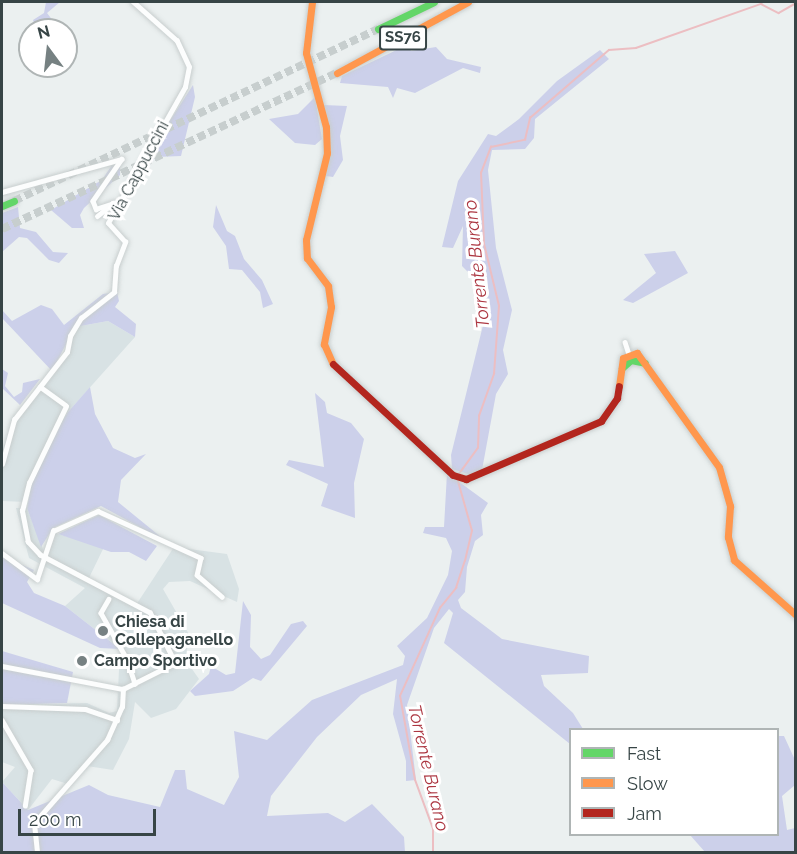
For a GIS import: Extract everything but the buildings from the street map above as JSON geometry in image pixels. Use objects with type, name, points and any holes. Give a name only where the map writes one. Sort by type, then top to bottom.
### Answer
[{"type":"main road","points":[[312,2],[306,52],[326,127],[327,153],[306,233],[307,258],[328,286],[332,307],[324,344],[337,372],[453,475],[466,479],[601,421],[612,411],[621,369],[630,357],[637,353],[719,467],[728,499],[728,537],[734,560],[795,615]]},
{"type":"main road","name":"SS76","points":[[378,29],[434,2]]},
{"type":"main road","name":"SS76","points":[[337,73],[468,2]]},
{"type":"main road","points":[[2,206],[14,201]]},
{"type":"street","name":"Via Cappuccini","points":[[2,464],[14,420],[68,352],[70,336],[81,318],[114,292],[116,266],[125,242],[108,223],[185,87],[189,67],[177,41],[133,2]]},
{"type":"street","points":[[2,192],[122,159],[93,201],[96,209],[114,203],[98,216]]},
{"type":"street","points":[[625,342],[630,357]]},
{"type":"street","points":[[2,666],[123,689],[175,663],[150,613],[43,557],[28,542],[22,511],[45,441],[66,406],[40,387]]},
{"type":"street","points":[[2,553],[37,579],[53,531],[98,511],[145,536],[201,558],[197,575],[222,597]]},
{"type":"street","points":[[109,599],[101,613],[127,659],[135,684]]},
{"type":"street","points":[[37,852],[34,823],[98,754],[117,720],[123,689]]},
{"type":"street","points":[[2,706],[85,709],[117,720]]},
{"type":"street","points":[[2,720],[31,770],[25,806]]},
{"type":"shaded area","points":[[46,2],[60,2],[47,13],[51,18],[36,18],[44,13]]},
{"type":"shaded area","points":[[407,45],[411,51],[436,47],[447,59],[481,67],[480,73],[463,68],[415,93],[397,88],[393,98],[388,87],[340,83],[342,76]]},
{"type":"shaded area","points":[[600,50],[609,59],[535,119],[534,138],[525,149],[492,150],[488,170],[496,248],[512,310],[503,350],[508,374],[496,394],[482,470],[471,475],[452,469],[451,455],[487,309],[476,280],[462,266],[463,226],[453,248],[442,247],[458,181],[488,134],[496,136],[519,119],[557,81]]},
{"type":"shaded area","points":[[193,85],[195,97],[181,156],[156,157],[149,166],[147,143],[162,133]]},
{"type":"shaded area","points":[[315,97],[322,139],[315,145],[295,143],[269,119],[298,114]]},
{"type":"shaded area","points":[[324,105],[347,106],[340,136],[343,160],[333,177],[326,176],[328,126]]},
{"type":"shaded area","points":[[112,165],[120,165],[120,175],[84,208],[80,215],[84,228],[72,228],[51,210],[102,180]]},
{"type":"shaded area","points":[[216,205],[227,231],[235,236],[244,259],[262,280],[273,304],[263,308],[260,292],[242,270],[229,269],[226,246],[213,227]]},
{"type":"shaded area","points":[[18,207],[20,228],[36,232],[53,252],[68,253],[59,263],[49,260],[27,238],[19,237],[2,252],[2,213]]},
{"type":"shaded area","points":[[675,251],[688,273],[633,303],[623,300],[656,273],[644,254]]},
{"type":"shaded area","points":[[117,292],[119,301],[115,307],[136,324],[135,337],[108,321],[75,327],[52,371],[2,318],[2,310],[12,321],[41,305],[52,309],[64,325],[103,294]]},
{"type":"shaded area","points":[[108,321],[135,337],[68,412],[26,502],[2,501],[2,450],[18,415],[63,358],[75,327]]},
{"type":"shaded area","points":[[2,369],[8,373],[5,386],[14,397],[22,392],[23,383],[40,379],[20,405],[2,388]]},
{"type":"shaded area","points":[[90,387],[95,414],[113,448],[135,458],[146,454],[121,480],[118,502],[167,542],[101,506],[53,528],[41,547],[27,508],[35,467],[68,412]]},
{"type":"shaded area","points":[[315,393],[325,402],[327,413],[351,423],[364,439],[354,483],[355,518],[321,506],[328,484],[286,465],[289,460],[324,467]]},
{"type":"shaded area","points":[[447,473],[488,503],[481,515],[483,535],[475,541],[467,567],[465,592],[458,600],[461,608],[502,639],[589,656],[588,673],[541,675],[544,686],[573,713],[582,728],[569,728],[569,743],[444,643],[453,613],[449,609],[434,628],[407,705],[416,780],[406,781],[406,761],[393,714],[397,679],[361,695],[317,737],[271,796],[267,816],[328,813],[345,822],[372,804],[404,837],[405,852],[2,852],[2,782],[28,810],[89,785],[108,795],[160,807],[175,770],[185,770],[187,789],[224,805],[239,777],[234,731],[267,740],[312,700],[403,665],[405,656],[397,646],[427,618],[448,575],[452,551],[446,538],[423,533],[425,527],[444,527]]},
{"type":"shaded area","points":[[16,508],[27,508],[46,557],[54,533],[104,547],[88,580],[136,605],[174,547],[227,554],[239,589],[237,602],[190,581],[169,582],[163,589],[190,636],[185,659],[199,679],[176,709],[151,718],[135,702],[129,739],[113,770],[87,766],[71,785],[52,779],[28,810],[2,782],[15,767],[2,762],[2,705],[87,703],[109,713],[117,711],[120,649],[65,606],[85,588],[29,558]]},
{"type":"shaded area","points":[[99,515],[157,546],[146,561],[129,552],[111,552],[58,534]]},
{"type":"shaded area","points":[[2,556],[34,570],[27,582],[34,593],[65,606],[120,649],[100,648],[2,603]]},
{"type":"shaded area","points":[[243,601],[251,615],[250,647],[261,659],[270,655],[291,624],[303,621],[307,626],[261,681],[253,678],[233,691],[195,696],[190,691],[209,674],[211,666],[226,675],[235,673]]},
{"type":"shaded area","points":[[2,651],[73,672],[67,703],[2,705]]},
{"type":"shaded area","points":[[779,736],[784,736],[795,760],[795,785],[782,796],[787,830],[795,828],[795,852],[705,852],[691,836],[779,836]]},
{"type":"waterway","name":"Torrente Burano","points":[[459,474],[478,448],[479,416],[494,374],[499,306],[484,244],[481,173],[491,147],[525,140],[530,118],[609,50],[636,48],[761,4],[779,13],[796,3]]},
{"type":"waterway","name":"Torrente Burano","points":[[433,852],[433,829],[415,780],[400,696],[440,608],[456,588],[465,561],[472,531],[457,478]]},
{"type":"tunnel","points":[[14,201],[378,29]]},
{"type":"tunnel","points":[[2,229],[337,73]]},
{"type":"traffic: fast","points":[[378,29],[434,2]]},
{"type":"traffic: fast","points":[[2,206],[14,201]]},
{"type":"traffic: fast","points":[[622,368],[631,360],[645,363]]},
{"type":"traffic: slow","points":[[312,2],[306,53],[326,127],[327,153],[306,240],[307,258],[328,286],[331,307],[324,344],[333,364]]},
{"type":"traffic: slow","points":[[337,73],[468,2]]},
{"type":"traffic: slow","points":[[619,386],[623,358],[637,353],[719,467],[730,506],[728,537],[734,560],[796,615]]},
{"type":"traffic: jam","points":[[333,364],[453,475],[466,479],[601,421],[617,398],[619,386]]},
{"type":"place","name":"Chiesa di Collepaganello","points":[[103,631]]},
{"type":"place","name":"Campo Sportivo","points":[[82,661]]}]
